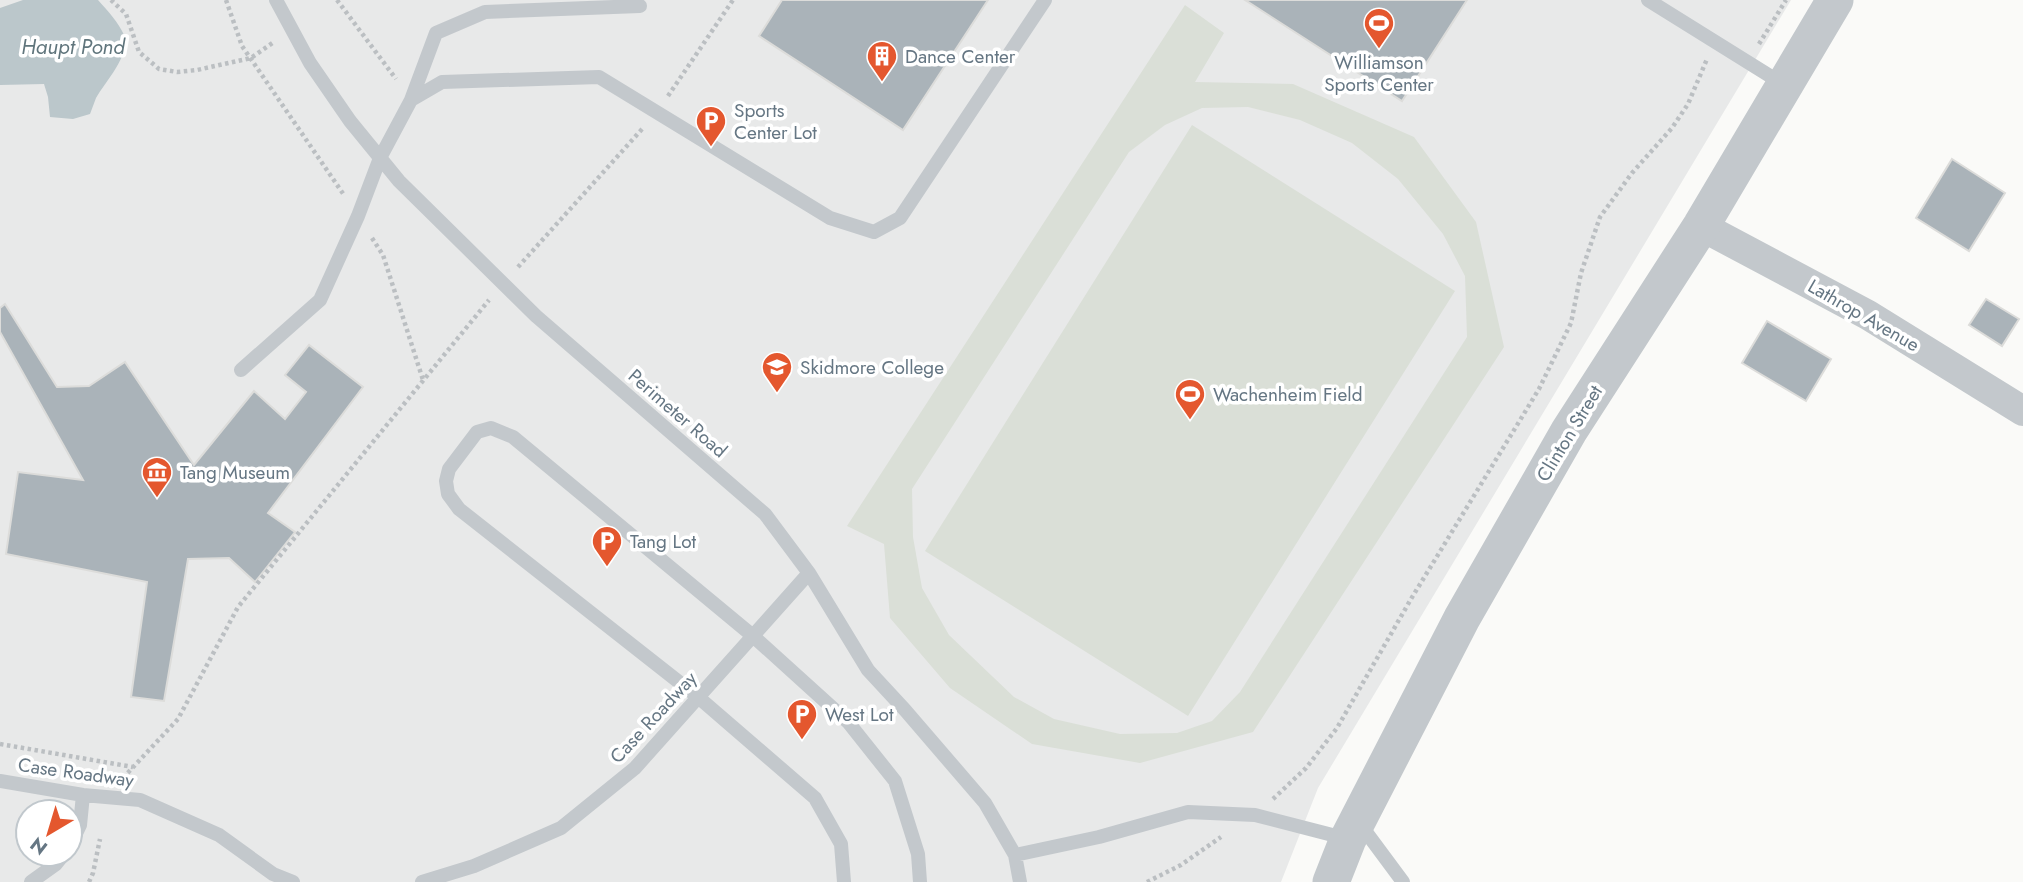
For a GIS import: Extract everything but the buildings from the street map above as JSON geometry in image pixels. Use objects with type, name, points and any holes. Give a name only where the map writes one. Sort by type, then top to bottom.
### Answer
[{"type":"street","name":"Clinton Street","points":[[1331,882],[1353,829],[1462,618],[1569,431],[1701,226],[1835,0]]},
{"type":"street","name":"Lathrop Avenue","points":[[1701,226],[1868,315],[2023,411]]},
{"type":"lane","name":"Perimeter Road","points":[[276,0],[310,63],[350,121],[400,181],[536,316],[765,514],[809,573],[868,670],[985,803],[1015,855],[1020,882]]},
{"type":"lane","points":[[411,100],[442,82],[598,76],[830,218],[874,232],[900,218],[1045,0]]},
{"type":"lane","points":[[1648,0],[1784,85]]},
{"type":"lane","points":[[241,370],[320,300],[358,216],[380,158],[411,100],[436,33],[485,12],[640,5]]},
{"type":"lane","points":[[844,882],[841,844],[815,798],[698,697],[460,509],[448,495],[446,481],[449,469],[477,432],[491,428],[513,437],[753,636],[848,722],[895,781],[918,854],[920,882]]},
{"type":"lane","name":"Case Roadway","points":[[422,882],[474,866],[561,828],[635,768],[809,573]]},
{"type":"lane","name":"Case Roadway","points":[[0,781],[83,795],[140,800],[219,835],[273,874],[293,882]]},
{"type":"lane","points":[[1015,855],[1099,837],[1188,812],[1255,815],[1353,829],[1403,882]]},
{"type":"lane","points":[[31,882],[50,868]]},
{"type":"path","points":[[111,0],[126,14],[139,52],[159,69],[197,71],[251,58]]},
{"type":"path","points":[[226,0],[242,46],[330,172],[383,255],[423,381]]},
{"type":"path","points":[[337,0],[411,100]]},
{"type":"path","points":[[106,797],[178,719],[238,607],[503,283],[657,112],[733,0]]},
{"type":"path","points":[[1748,63],[1786,0]]},
{"type":"path","points":[[1147,882],[1181,865],[1255,815],[1306,768],[1338,727],[1431,565],[1539,389],[1571,323],[1581,273],[1600,217],[1632,173],[1672,128],[1688,104],[1714,42]]},
{"type":"path","points":[[0,744],[133,767]]},
{"type":"shaded area","name":"Skidmore College","points":[[0,0],[1791,0],[1318,788],[1281,882],[0,882]]},
{"type":"shaded area","points":[[1185,5],[1224,33],[1195,82],[1293,84],[1414,137],[1476,222],[1504,347],[1253,732],[1140,763],[1032,744],[950,688],[890,618],[884,544],[847,526]],"holes":[[[1248,107],[1300,120],[1352,143],[1398,179],[1443,234],[1465,276],[1467,337],[1240,692],[1212,721],[1177,733],[1120,734],[1054,719],[1014,697],[949,635],[922,588],[913,537],[912,489],[1129,152],[1165,125],[1202,108]]]},
{"type":"shaded area","name":"Wachenheim Field","points":[[1192,125],[1455,291],[1188,716],[925,551]]},
{"type":"water","name":"Haupt Pond","points":[[23,0],[98,0],[122,30],[125,43],[121,60],[96,98],[90,114],[73,119],[50,117],[44,84],[0,85],[0,8]]},
{"type":"place","name":"Williamson Sports Center","points":[[1379,50]]},
{"type":"place","name":"Dance Center","points":[[882,83]]},
{"type":"place","name":"Sports Center Lot","points":[[711,148]]},
{"type":"place","name":"Skidmore College","points":[[777,394]]},
{"type":"place","name":"Wachenheim Field","points":[[1190,421]]},
{"type":"place","name":"Tang Museum","points":[[157,499]]},
{"type":"place","name":"Tang Lot","points":[[607,568]]},
{"type":"place","name":"West Lot","points":[[802,741]]}]
